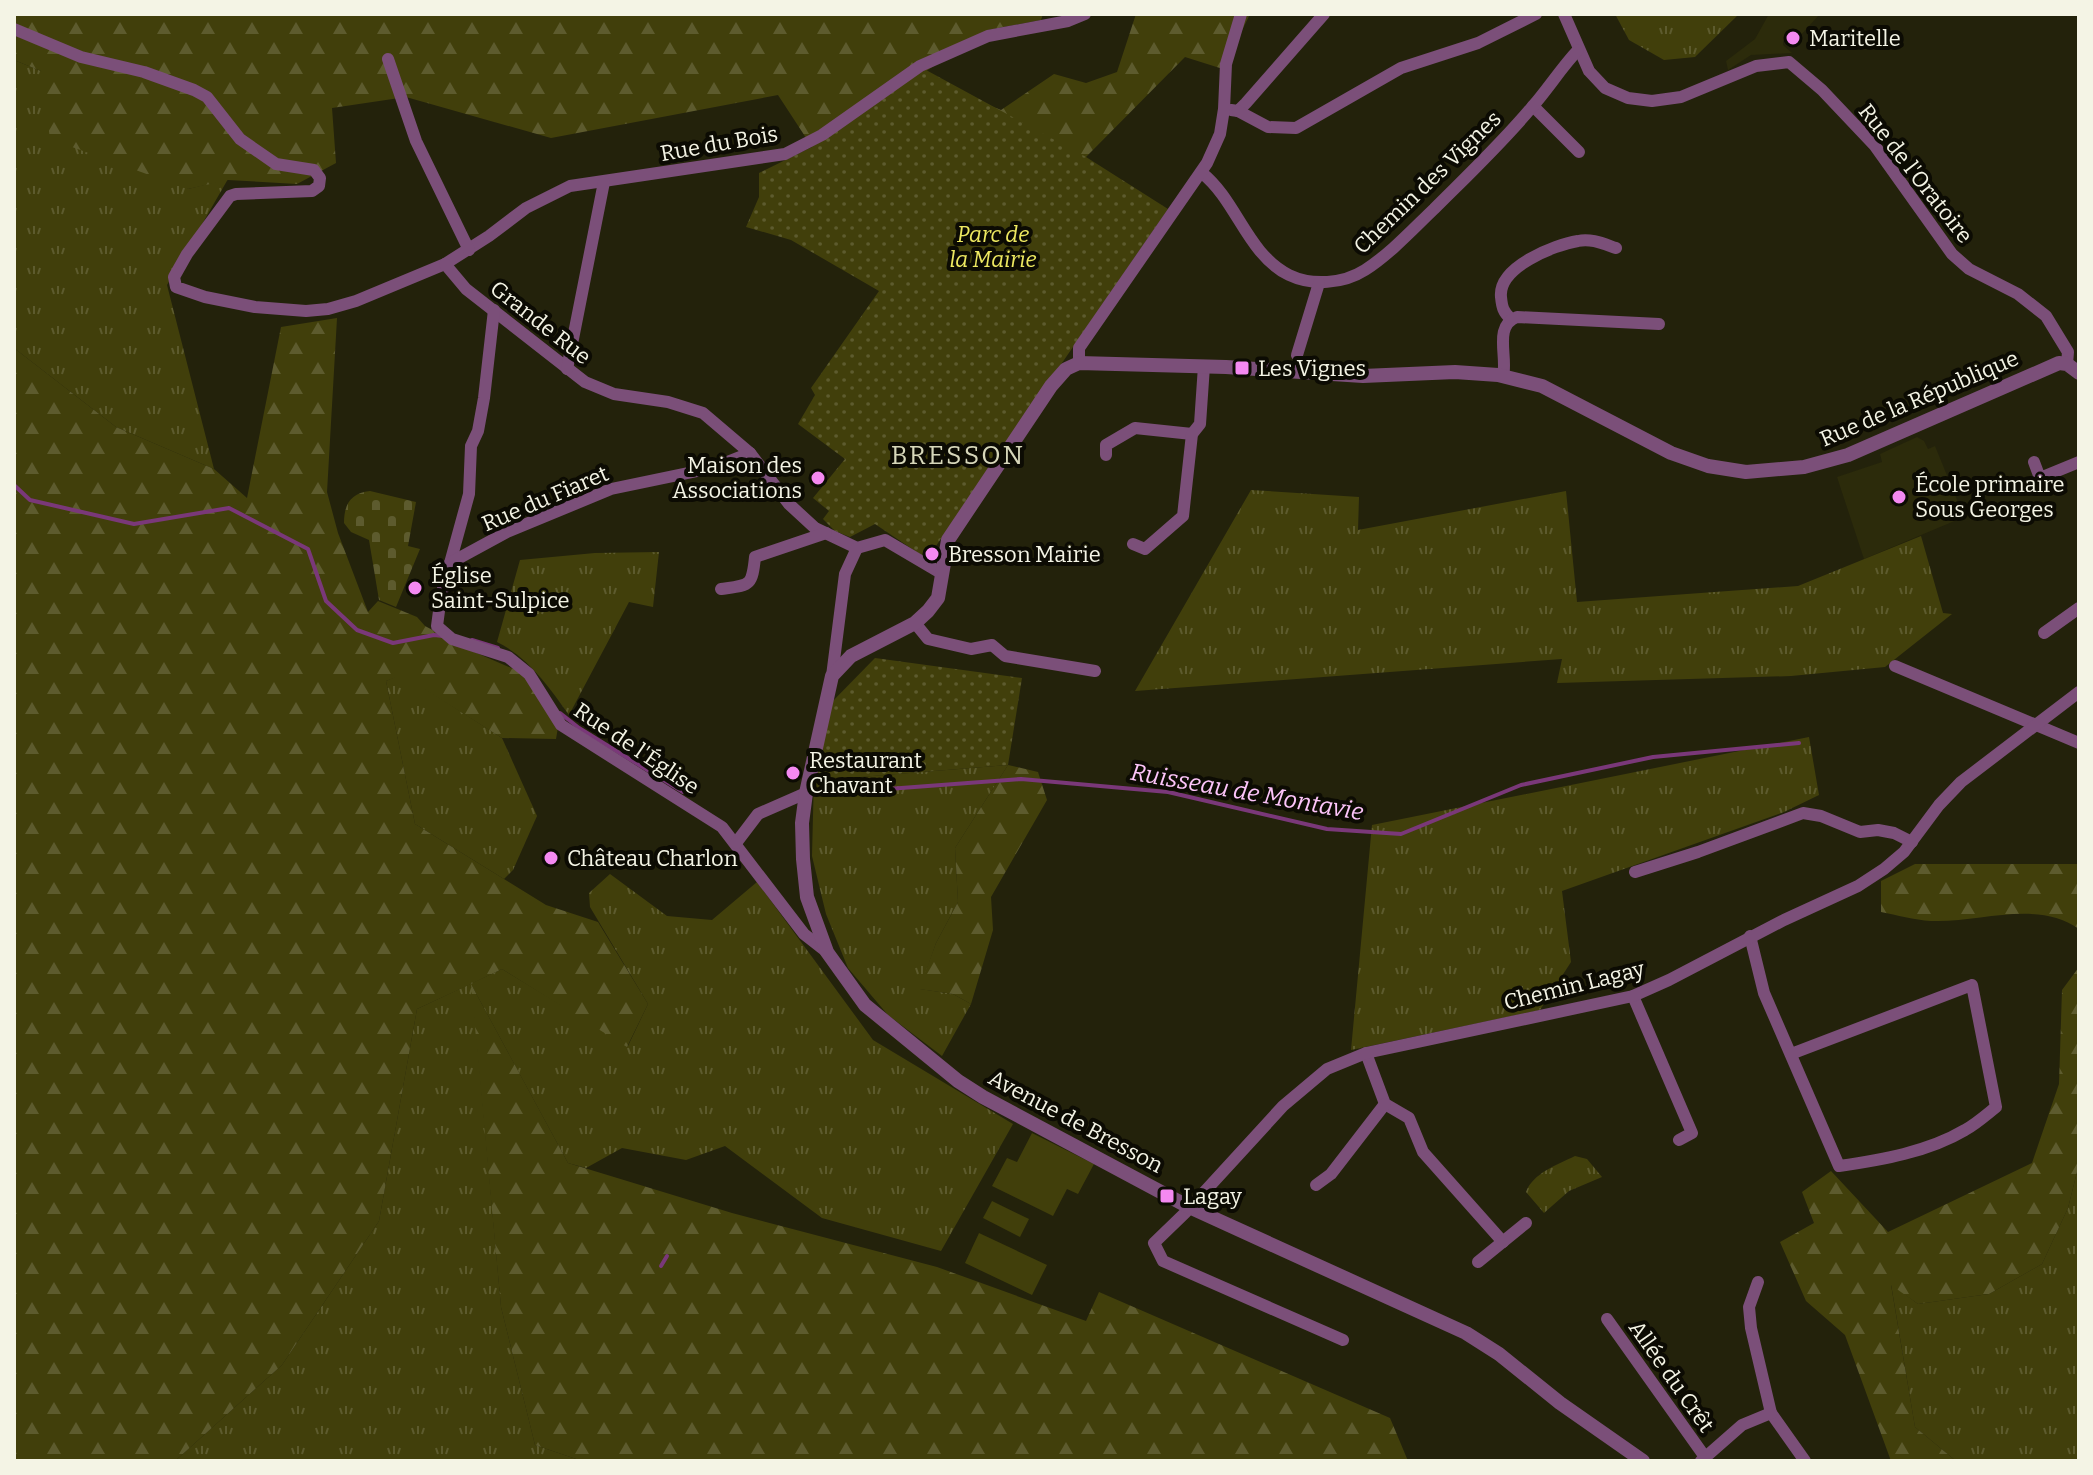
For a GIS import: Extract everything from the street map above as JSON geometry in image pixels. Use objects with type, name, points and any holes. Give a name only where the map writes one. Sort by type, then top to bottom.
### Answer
[{"type":"street","name":"Rue du Bois","points":[[14,29],[81,57],[144,72],[194,90],[207,97],[240,139],[276,164],[314,170],[320,178],[319,186],[312,191],[230,196],[174,277],[176,287],[205,297],[255,307],[306,311],[356,301],[445,264],[526,208],[570,186],[785,154],[822,135],[920,66],[988,36],[1068,21],[1085,14]]},
{"type":"street","points":[[832,676],[851,656],[915,623],[938,598],[948,540],[1051,386],[1066,369],[1079,363],[1078,352],[1085,338],[1202,173],[1220,134],[1226,64],[1241,14]]},
{"type":"street","points":[[1238,111],[1324,14]]},
{"type":"street","points":[[1224,109],[1238,111],[1268,127],[1296,128],[1401,68],[1478,43],[1536,14]]},
{"type":"street","name":"Rue de l'Oratoire","points":[[1564,14],[1589,71],[1605,88],[1628,98],[1652,101],[1681,97],[1756,66],[1789,62],[1822,90],[1875,146],[1952,254],[1969,269],[2018,294],[2046,316],[2068,352],[2073,368]]},
{"type":"street","name":"Chemin des Vignes","points":[[1319,283],[1349,278],[1366,270],[1416,227],[1533,106],[1578,50]]},
{"type":"street","points":[[388,59],[416,141],[469,250]]},
{"type":"street","name":"Chemin des Vignes","points":[[1533,106],[1579,152]]},
{"type":"street","points":[[1202,173],[1222,196],[1249,238],[1271,262],[1288,275],[1319,283],[1297,355]]},
{"type":"street","points":[[567,369],[604,182]]},
{"type":"street","points":[[1511,319],[1503,312],[1500,289],[1510,272],[1533,257],[1579,241],[1595,241],[1616,248]]},
{"type":"street","name":"Grande Rue","points":[[445,264],[466,289],[585,382],[614,394],[668,402],[703,413],[750,453],[789,504],[815,528],[857,548],[885,540],[941,573]]},
{"type":"street","name":"Rue de l'Église","points":[[494,310],[484,398],[478,431],[471,446],[469,494],[437,626],[461,643],[508,657],[529,674],[561,725],[722,827],[804,934],[827,952]]},
{"type":"street","points":[[1503,376],[1506,365],[1503,330],[1511,319],[1517,317],[1659,324]]},
{"type":"street","name":"Rue de la République","points":[[1079,363],[1204,366],[1363,376],[1455,372],[1503,376],[1542,386],[1671,453],[1708,466],[1746,472],[1804,467],[1848,455],[2046,368],[2059,363],[2073,368]]},
{"type":"street","points":[[1133,544],[1145,549],[1183,516],[1192,434],[1200,424],[1204,366]]},
{"type":"street","points":[[1106,455],[1106,445],[1135,428],[1192,434]]},
{"type":"street","name":"Rue du Fiaret","points":[[450,563],[507,532],[611,489],[712,468],[750,453]]},
{"type":"street","points":[[2034,462],[2040,478],[2079,462]]},
{"type":"street","points":[[721,589],[747,585],[753,580],[755,557],[826,533]]},
{"type":"street","points":[[832,676],[845,574],[857,548]]},
{"type":"street","points":[[2044,633],[2079,608]]},
{"type":"street","points":[[915,623],[928,639],[971,649],[992,645],[1005,656],[1095,671]]},
{"type":"street","points":[[1895,666],[2079,743]]},
{"type":"street","name":"Avenue de Bresson","points":[[832,676],[806,793],[802,823],[803,859],[807,897],[827,952],[865,1005],[958,1081],[994,1103],[1189,1207],[1466,1333],[1643,1461]]},
{"type":"street","name":"Chemin Lagay","points":[[1343,1340],[1163,1261],[1154,1243],[1283,1106],[1327,1069],[1366,1053],[1633,996],[1750,936],[1858,886],[1884,869],[1912,842],[1939,805],[1961,782],[2079,692]]},
{"type":"street","points":[[736,843],[758,814],[806,793]]},
{"type":"street","points":[[1635,872],[1803,813],[1831,819],[1860,832],[1878,830],[1894,833],[1912,842]]},
{"type":"street","points":[[1750,936],[1764,993],[1839,1166],[1884,1160],[1939,1142],[1966,1130],[1996,1107],[1972,985],[1791,1054]]},
{"type":"street","points":[[1633,996],[1692,1133],[1679,1140]]},
{"type":"street","points":[[1366,1053],[1385,1104],[1409,1118],[1423,1152],[1503,1242]]},
{"type":"street","points":[[1316,1185],[1331,1174],[1385,1104]]},
{"type":"street","points":[[1478,1262],[1526,1223]]},
{"type":"street","points":[[1758,1282],[1749,1307],[1751,1328],[1771,1413],[1805,1461]]},
{"type":"street","name":"Allée du Crêt","points":[[1607,1319],[1703,1459]]},
{"type":"street","points":[[1703,1459],[1742,1425],[1771,1413]]},
{"type":"shaded area","points":[[1769,14],[1820,14],[1799,37],[1791,32],[1783,41],[1792,53],[1751,55],[1728,70],[1726,61],[1755,39]]},
{"type":"shaded area","name":"École primaire Sous Georges","points":[[1917,437],[1924,441],[1928,449],[1935,446],[1964,517],[1864,559],[1837,477],[1882,462],[1880,454]]},
{"type":"green space","points":[[14,14],[1043,14],[1041,20],[988,30],[812,147],[778,95],[551,138],[406,97],[332,108],[336,163],[297,184],[228,180],[188,189],[50,139],[41,71],[14,60]]},
{"type":"green space","points":[[1136,14],[1250,14],[1223,69],[1185,57],[1086,157],[927,156],[925,79],[1001,110],[1054,74],[1086,83],[1117,72]]},
{"type":"green space","points":[[1615,14],[1739,14],[1695,57],[1664,60],[1629,40]]},
{"type":"green space","points":[[14,60],[41,71],[188,189],[228,179],[167,285],[214,469],[116,427],[14,348]]},
{"type":"green space","name":"Parc de la Mairie","points":[[926,70],[1086,157],[1168,209],[927,559],[875,524],[850,537],[835,531],[823,519],[829,511],[813,498],[845,459],[798,424],[815,395],[811,388],[879,291],[791,240],[746,227],[759,197],[759,173],[812,147]]},
{"type":"green space","points":[[337,318],[327,492],[338,533],[368,612],[378,601],[417,617],[425,626],[472,651],[532,677],[558,727],[556,739],[502,738],[402,675],[386,681],[415,824],[546,905],[598,922],[648,1004],[627,1047],[502,969],[417,1009],[379,1221],[282,1365],[175,1461],[14,1461],[14,348],[116,427],[214,469],[247,498],[281,327]]},
{"type":"green space","points":[[1251,490],[1359,497],[1358,530],[1566,491],[1577,602],[1798,586],[1921,536],[1943,613],[1952,614],[1885,667],[1791,676],[1557,683],[1562,659],[1135,691]]},
{"type":"green space","points":[[370,491],[416,502],[408,546],[420,549],[396,607],[379,600],[369,540],[351,532],[344,523],[345,510],[353,497]]},
{"type":"green space","points":[[659,552],[653,607],[629,602],[569,715],[528,664],[497,642],[520,560],[595,553]]},
{"type":"green space","points":[[875,658],[1022,678],[1008,765],[848,778],[814,776],[827,707]]},
{"type":"green space","points":[[402,674],[502,738],[537,816],[513,870],[504,879],[415,824],[386,681]]},
{"type":"green space","points":[[1809,737],[1819,795],[1784,812],[1562,891],[1571,962],[1540,1010],[1351,1050],[1372,825]]},
{"type":"green space","points":[[1008,765],[955,848],[958,902],[936,943],[920,989],[953,994],[971,1004],[942,1056],[888,1015],[848,968],[826,914],[812,856],[814,776],[848,778]]},
{"type":"green space","points":[[1008,765],[1038,772],[1047,800],[991,897],[993,930],[971,1004],[953,994],[919,989],[936,943],[958,902],[955,848]]},
{"type":"green space","points":[[1915,864],[2079,864],[2079,929],[2045,915],[2007,914],[1931,921],[1881,912],[1881,881]]},
{"type":"green space","points":[[610,874],[667,916],[712,920],[757,882],[873,1040],[1013,1124],[941,1251],[822,1218],[725,1146],[686,1160],[622,1148],[586,1168],[568,1163],[472,986],[501,1307],[535,1445],[582,1461],[175,1461],[282,1365],[379,1221],[417,1009],[502,969],[628,1046],[648,1004],[590,907],[589,893]]},
{"type":"green space","points":[[2079,967],[2079,1164],[2068,1208],[2042,1264],[1989,1294],[1918,1304],[1891,1285],[1915,1427],[1956,1461],[1891,1461],[1845,1335],[1806,1301],[1780,1242],[1814,1223],[1802,1192],[1831,1171],[1888,1232],[2032,1163],[2059,1084],[2062,990]]},
{"type":"green space","points":[[471,984],[568,1163],[732,1213],[937,1267],[1086,1321],[1099,1292],[1390,1418],[1408,1461],[582,1461],[535,1445],[501,1307]]},
{"type":"green space","points":[[1032,1133],[1094,1164],[1078,1194],[1067,1189],[1053,1216],[992,1186],[1007,1158],[1017,1162]]},
{"type":"green space","points":[[1575,1156],[1587,1159],[1602,1177],[1569,1191],[1544,1213],[1526,1192],[1529,1185],[1546,1170]]},
{"type":"green space","points":[[2079,1164],[2079,1461],[1956,1461],[1915,1427],[1891,1284],[1918,1304],[1989,1294],[2042,1264],[2068,1208]]},
{"type":"green space","points":[[992,1201],[1029,1219],[1020,1237],[983,1218]]},
{"type":"green space","points":[[979,1233],[1047,1265],[1032,1295],[965,1263]]},
{"type":"waterway","name":"Ruisseau de Montavie","points":[[14,485],[30,500],[134,524],[229,508],[308,549],[326,601],[357,630],[393,643],[443,636]]},
{"type":"waterway","name":"Ruisseau de Montavie","points":[[472,640],[498,648]]},
{"type":"waterway","name":"Ruisseau de Montavie","points":[[560,713],[683,792]]},
{"type":"waterway","name":"Ruisseau de Montavie","points":[[821,794],[1021,779],[1168,792],[1327,829],[1401,834],[1521,785],[1653,757],[1799,743]]},
{"type":"waterway","points":[[661,1266],[667,1256]]},
{"type":"place","name":"Maritelle","points":[[1793,38]]},
{"type":"place","name":"Les Vignes","points":[[1242,368]]},
{"type":"place","name":"Maison des Associations","points":[[818,478]]},
{"type":"place","name":"École primaire Sous Georges","points":[[1899,497]]},
{"type":"place","name":"Bresson Mairie","points":[[932,554]]},
{"type":"place","name":"Église Saint-Sulpice","points":[[415,588]]},
{"type":"place","name":"Restaurant Chavant","points":[[793,773]]},
{"type":"place","name":"Château Charlon","points":[[551,858]]},
{"type":"place","name":"Lagay","points":[[1167,1196]]},
{"type":"district","name":"BRESSON","points":[[958,455]]}]
